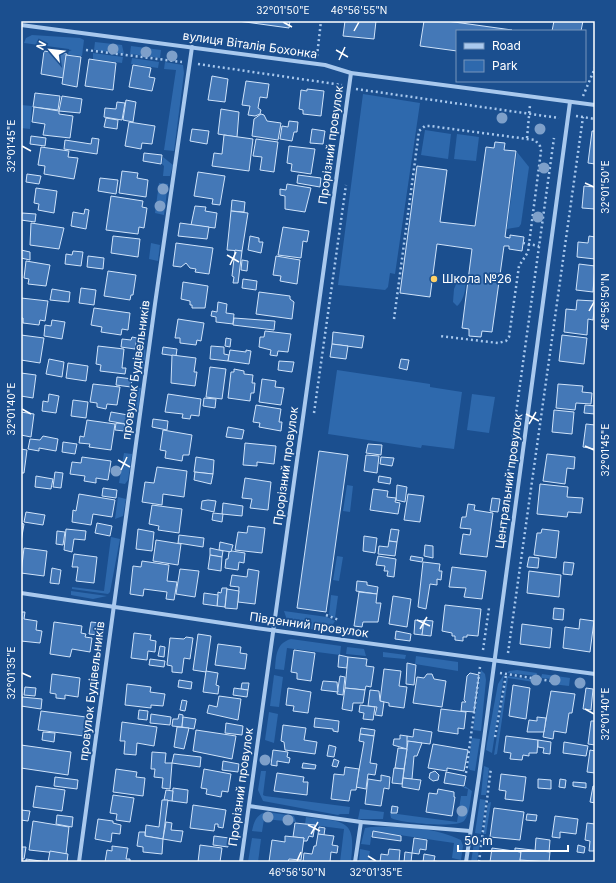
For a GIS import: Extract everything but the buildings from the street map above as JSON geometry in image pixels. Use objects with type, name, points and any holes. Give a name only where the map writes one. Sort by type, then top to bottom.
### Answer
[{"type":"street","name":"вулиця Віталія Бохонка","points":[[21,25],[316,64],[351,73],[595,105]]},
{"type":"street","name":"провулок Будівельників","points":[[79,862],[113,607],[192,47]]},
{"type":"street","name":"Прорізний провулок","points":[[241,862],[351,73]]},
{"type":"street","name":"Центральний провулок","points":[[466,862],[494,671],[570,102]]},
{"type":"street","name":"Південний провулок","points":[[21,593],[273,630],[595,674]]},
{"type":"street","points":[[248,806],[361,822],[470,831]]},
{"type":"street","points":[[355,862],[361,822]]},
{"type":"path","points":[[316,64],[321,21]]},
{"type":"path","points":[[86,50],[189,62],[349,86],[359,90],[557,118],[568,115],[595,119]]},
{"type":"path","points":[[579,103],[595,68]]},
{"type":"path","points":[[358,98],[359,90]]},
{"type":"path","points":[[527,138],[530,104],[535,98]]},
{"type":"path","points":[[494,743],[583,117]]},
{"type":"path","points":[[556,126],[557,118]]},
{"type":"path","points":[[394,319],[419,131],[425,126],[430,126],[527,138],[538,142],[541,151],[529,244],[527,255],[518,266],[510,333],[506,341],[498,343],[440,336]]},
{"type":"path","points":[[506,486],[555,133]]},
{"type":"path","points":[[314,419],[346,184]]},
{"type":"path","points":[[523,244],[539,246]]},
{"type":"path","points":[[466,773],[489,608]]},
{"type":"path","points":[[326,615],[339,620]]},
{"type":"path","points":[[472,667],[551,681]]},
{"type":"path","points":[[479,862],[492,762]]},
{"type":"green space","points":[[32,35],[80,38],[84,40],[82,56],[68,55],[69,49],[24,43],[26,38]]},
{"type":"green space","points":[[95,42],[122,45],[124,54],[94,50]]},
{"type":"green space","points":[[131,46],[161,50],[160,58],[130,54]]},
{"type":"green space","points":[[93,53],[123,57],[122,63],[93,59]]},
{"type":"green space","points":[[132,58],[159,62],[158,68],[131,64]]},
{"type":"green space","points":[[165,62],[183,65],[184,73],[174,151],[164,150],[176,70],[164,69]]},
{"type":"green space","points":[[363,94],[420,103],[395,274],[390,273],[388,287],[385,290],[338,285]]},
{"type":"green space","points":[[21,105],[32,106],[30,129],[21,128]]},
{"type":"green space","points":[[425,130],[451,134],[448,159],[421,155]]},
{"type":"green space","points":[[457,134],[479,137],[476,161],[454,159]]},
{"type":"green space","points":[[517,152],[529,167],[521,224],[519,227],[507,229]]},
{"type":"green space","points":[[163,157],[173,165],[170,176],[163,176]]},
{"type":"green space","points":[[159,183],[168,184],[164,215],[155,213]]},
{"type":"green space","points":[[151,243],[160,245],[158,261],[149,259]]},
{"type":"green space","points":[[460,275],[464,276],[466,283],[462,300],[457,306],[453,302],[454,289]]},
{"type":"green space","points":[[138,340],[142,343],[146,350],[142,374],[133,372]]},
{"type":"green space","points":[[337,370],[430,384],[430,387],[462,392],[454,449],[422,445],[421,448],[328,434]]},
{"type":"green space","points":[[133,387],[141,388],[138,411],[129,410]]},
{"type":"green space","points":[[472,394],[495,397],[489,433],[467,430]]},
{"type":"green space","points":[[124,453],[132,454],[128,480],[125,484],[119,483]]},
{"type":"green space","points":[[347,485],[353,486],[350,512],[343,511]]},
{"type":"green space","points":[[118,497],[126,499],[123,516],[115,519]]},
{"type":"green space","points":[[111,537],[120,539],[110,592],[108,594],[72,589],[72,587],[104,591]]},
{"type":"green space","points":[[337,556],[343,557],[339,581],[333,580]]},
{"type":"green space","points":[[71,591],[107,596],[93,599],[71,595]]},
{"type":"green space","points":[[331,595],[338,596],[335,618],[329,615]]},
{"type":"green space","points":[[284,611],[327,617],[335,621],[330,629],[326,631],[297,627],[288,623]]},
{"type":"green space","points":[[291,639],[341,646],[340,655],[287,648],[284,670],[275,669],[280,647],[286,641]]},
{"type":"green space","points":[[347,647],[364,649],[366,656],[346,654]]},
{"type":"green space","points":[[383,652],[406,655],[405,659],[383,657]]},
{"type":"green space","points":[[416,656],[458,662],[458,671],[415,664]]},
{"type":"green space","points":[[481,670],[485,674],[486,680],[481,731],[473,730]]},
{"type":"green space","points":[[517,670],[537,673],[536,676],[507,673],[509,671]]},
{"type":"green space","points":[[504,674],[492,753],[486,750],[487,743],[498,684]]},
{"type":"green space","points":[[542,674],[570,678],[569,686],[552,684],[552,679],[541,678]]},
{"type":"green space","points":[[274,675],[283,677],[279,707],[270,706]]},
{"type":"green space","points":[[508,676],[535,680],[534,682],[508,678],[497,754],[494,755],[506,679]]},
{"type":"green space","points":[[269,712],[278,714],[274,743],[265,740]]},
{"type":"green space","points":[[472,738],[480,739],[475,771],[470,770],[468,767]]},
{"type":"green space","points":[[484,766],[489,768],[486,795],[481,795]]},
{"type":"green space","points":[[261,771],[266,771],[263,795],[265,796],[350,807],[349,814],[338,815],[263,801],[258,790]]},
{"type":"green space","points":[[465,786],[472,791],[468,814],[464,821],[451,824],[428,824],[405,822],[391,818],[390,813],[457,822],[461,796],[467,796],[468,789],[464,788]]},
{"type":"green space","points":[[480,799],[486,800],[481,834],[475,833]]},
{"type":"green space","points":[[491,802],[486,834],[483,834],[488,803]]},
{"type":"green space","points":[[360,809],[384,812],[383,819],[358,819]]},
{"type":"green space","points":[[267,812],[294,816],[296,822],[264,819],[262,832],[252,831],[258,817]]},
{"type":"green space","points":[[306,817],[330,820],[345,825],[352,837],[351,862],[340,862],[344,829],[305,824]]},
{"type":"green space","points":[[365,828],[417,828],[440,832],[451,836],[461,840],[463,846],[461,860],[452,858],[454,843],[372,831],[370,845],[361,844]]},
{"type":"green space","points":[[252,838],[261,839],[258,862],[248,862]]},
{"type":"green space","points":[[474,843],[480,843],[477,862],[471,862]]},
{"type":"green space","points":[[360,849],[370,851],[368,862],[359,862]]},
{"type":"place","name":"Школа №26","points":[[434,279]]}]
